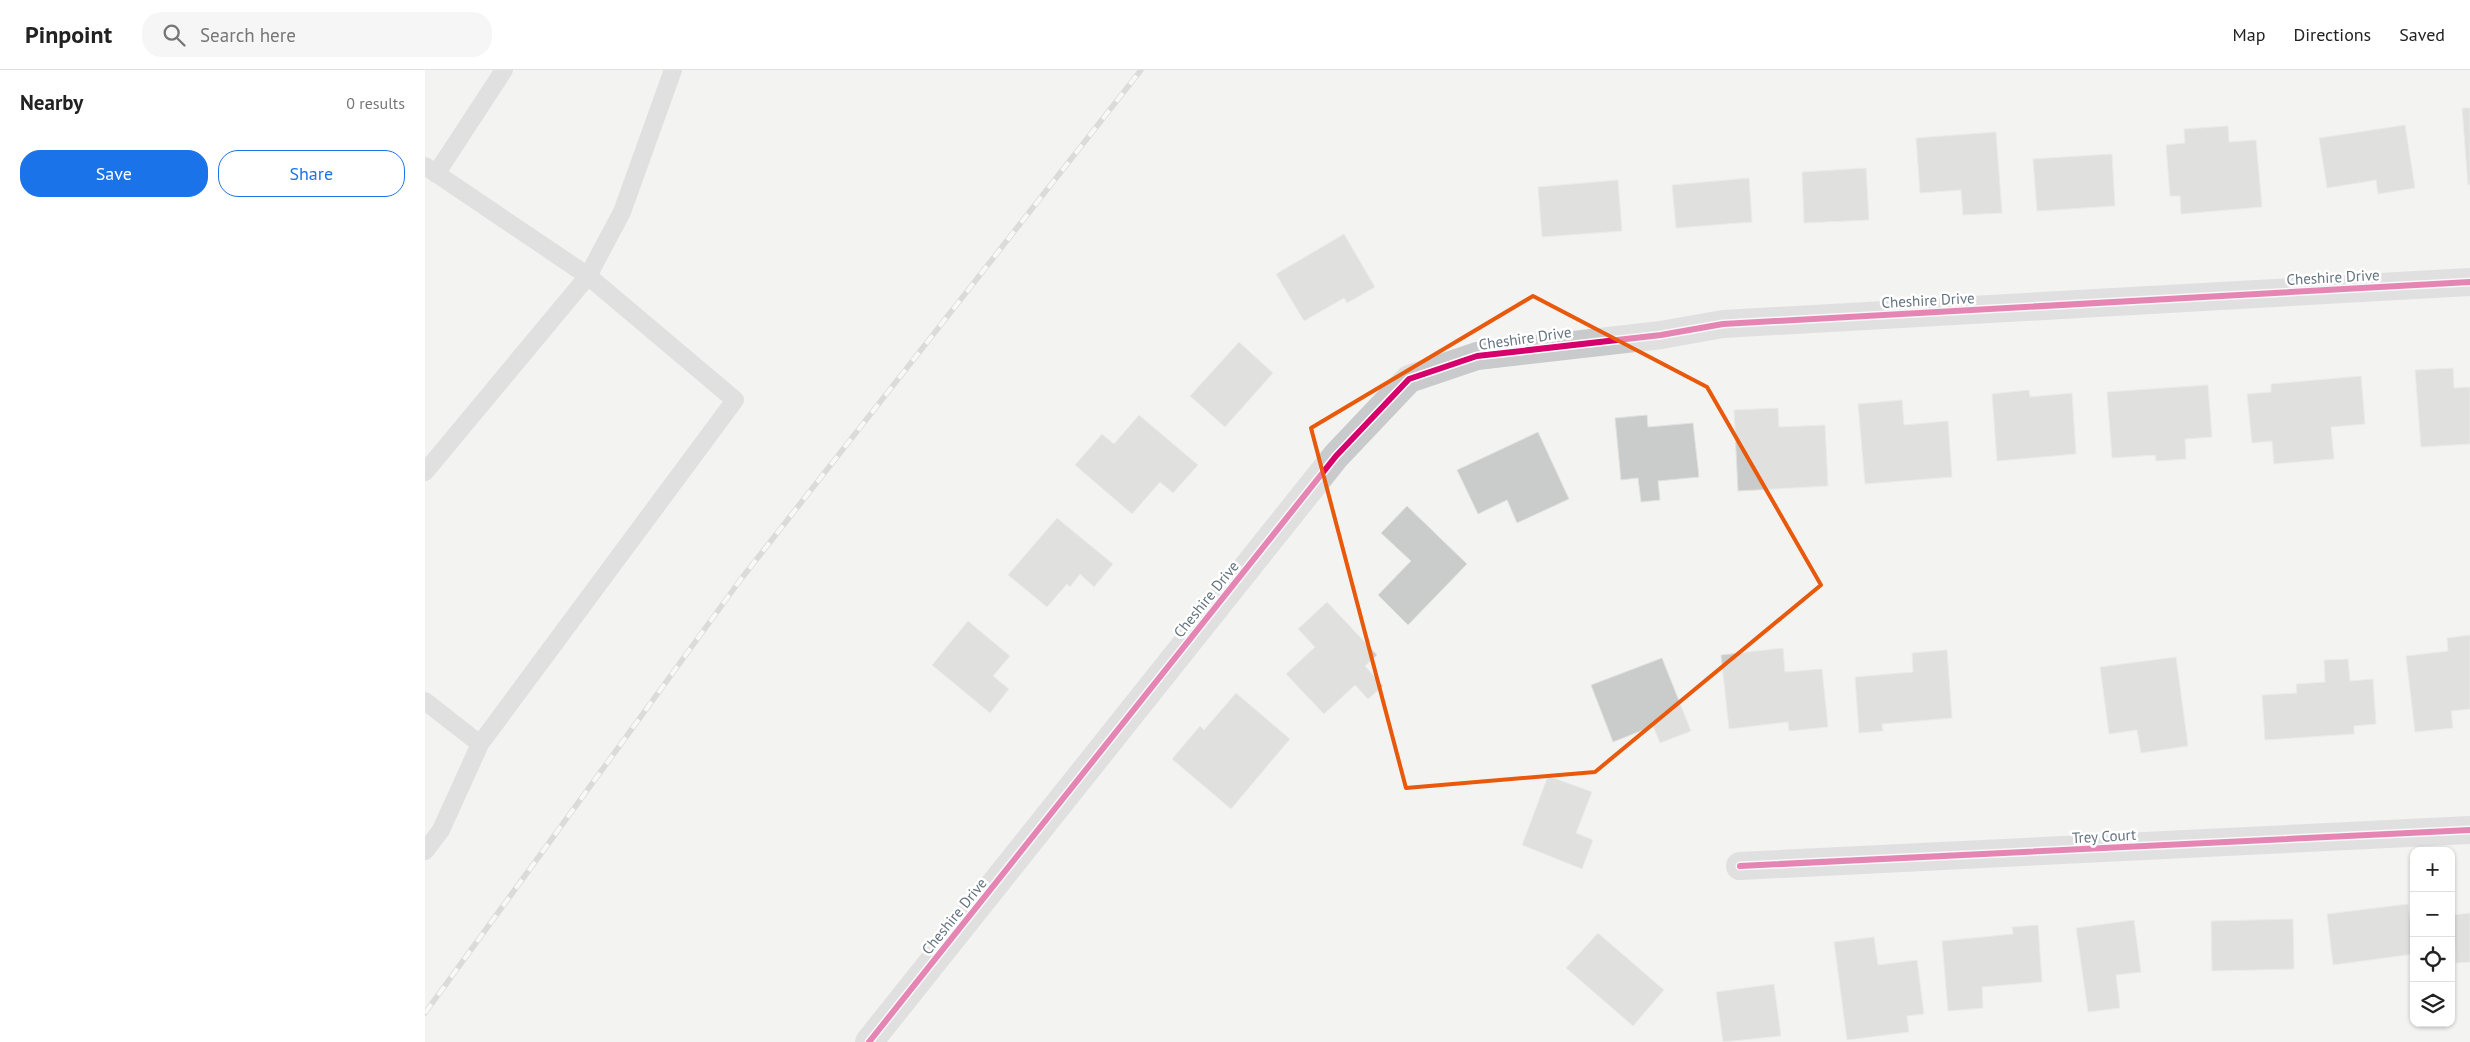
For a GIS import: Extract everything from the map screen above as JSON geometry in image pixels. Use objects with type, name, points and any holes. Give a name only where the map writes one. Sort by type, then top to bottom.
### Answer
[{"type":"street","name":"Cheshire Drive","points":[[869,1042],[1336,456],[1409,379],[1477,356],[1661,335],[1723,324],[2470,282]]},
{"type":"street","name":"Trey Court","points":[[1740,866],[2470,830]]},
{"type":"lane","points":[[425,851],[441,830],[480,744],[735,400],[588,276],[431,170],[504,70]]},
{"type":"lane","points":[[425,472],[588,276],[622,212],[673,70]]},
{"type":"lane","points":[[425,701],[480,744]]},
{"type":"highlighted area","points":[[1533,296],[1707,387],[1821,585],[1595,772],[1406,788],[1311,428]]},
{"type":"building","points":[[2462,108],[2470,108],[2470,185],[2468,185]]},
{"type":"building","points":[[2405,125],[2415,188],[2378,194],[2376,180],[2327,188],[2319,138]]},
{"type":"building","points":[[2228,126],[2229,142],[2256,140],[2262,207],[2181,214],[2180,196],[2170,196],[2166,145],[2185,143],[2184,129]]},
{"type":"building","points":[[1996,132],[2002,213],[1963,215],[1961,190],[1920,193],[1916,138]]},
{"type":"building","points":[[2112,154],[2115,206],[2037,211],[2033,159]]},
{"type":"building","points":[[1866,168],[1869,220],[1804,223],[1802,172]]},
{"type":"building","points":[[1749,178],[1752,222],[1676,228],[1672,185]]},
{"type":"building","points":[[1618,180],[1622,231],[1542,237],[1538,187]]},
{"type":"building","points":[[1344,234],[1375,287],[1347,303],[1344,298],[1304,321],[1276,274]]},
{"type":"building","points":[[1239,342],[1273,373],[1225,427],[1190,396]]},
{"type":"building","points":[[2453,368],[2454,388],[2470,387],[2470,444],[2421,447],[2415,370]]},
{"type":"building","points":[[2361,376],[2365,424],[2331,427],[2334,459],[2274,464],[2272,441],[2252,443],[2247,394],[2271,392],[2271,384]]},
{"type":"building","points":[[2208,385],[2212,437],[2185,439],[2186,459],[2156,461],[2155,455],[2112,458],[2107,392]]},
{"type":"building","points":[[2029,390],[2030,397],[2072,393],[2076,454],[1997,461],[1992,394]]},
{"type":"building","points":[[1902,400],[1904,425],[1948,421],[1952,477],[1865,484],[1858,404]]},
{"type":"building","points":[[1778,408],[1779,427],[1825,425],[1828,486],[1738,491],[1734,410]]},
{"type":"building","points":[[1139,415],[1198,465],[1173,493],[1160,482],[1132,514],[1075,465],[1102,434],[1114,444]]},
{"type":"building","points":[[1647,415],[1648,427],[1693,423],[1699,477],[1658,481],[1660,500],[1641,502],[1638,478],[1621,480],[1615,418]]},
{"type":"building","points":[[1538,432],[1569,499],[1517,523],[1507,500],[1478,514],[1457,470]]},
{"type":"building","points":[[1407,506],[1467,564],[1408,625],[1378,595],[1411,561],[1381,533]]},
{"type":"building","points":[[1057,518],[1113,564],[1094,587],[1080,574],[1070,587],[1067,584],[1047,607],[1008,575]]},
{"type":"building","points":[[1327,602],[1377,655],[1365,666],[1383,686],[1368,699],[1355,685],[1324,714],[1286,674],[1315,647],[1298,629]]},
{"type":"building","points":[[968,621],[1010,656],[993,676],[1009,689],[990,713],[932,665]]},
{"type":"building","points":[[2470,635],[2470,709],[2451,711],[2453,728],[2415,732],[2406,656],[2448,651],[2447,638]]},
{"type":"building","points":[[1783,648],[1785,672],[1822,669],[1828,727],[1789,731],[1788,722],[1729,729],[1721,655]]},
{"type":"building","points":[[1947,650],[1952,718],[1882,724],[1883,731],[1859,733],[1855,677],[1913,672],[1912,653]]},
{"type":"building","points":[[2176,657],[2188,746],[2141,753],[2137,730],[2109,734],[2100,667]]},
{"type":"building","points":[[1662,658],[1691,731],[1660,743],[1653,726],[1613,742],[1591,685]]},
{"type":"building","points":[[2348,659],[2350,681],[2373,679],[2376,724],[2354,726],[2354,734],[2265,740],[2262,695],[2297,693],[2296,684],[2325,682],[2324,660]]},
{"type":"building","points":[[1236,693],[1290,739],[1231,809],[1172,759],[1200,726],[1204,730]]},
{"type":"building","points":[[1548,776],[1592,792],[1576,833],[1593,840],[1582,869],[1522,845]]},
{"type":"building","points":[[2408,904],[2410,955],[2333,965],[2327,914]]},
{"type":"building","points":[[2470,913],[2470,962],[2456,963],[2455,915]]},
{"type":"building","points":[[2293,919],[2294,969],[2212,971],[2211,921]]},
{"type":"building","points":[[2134,920],[2141,972],[2116,975],[2120,1008],[2088,1012],[2076,928]]},
{"type":"building","points":[[2038,925],[2042,982],[1982,987],[1983,1008],[1948,1011],[1942,941],[2013,934],[2012,927]]},
{"type":"building","points":[[1598,933],[1664,990],[1633,1026],[1566,968]]},
{"type":"building","points":[[1874,937],[1878,965],[1917,960],[1924,1014],[1907,1016],[1909,1032],[1847,1040],[1834,942]]},
{"type":"building","points":[[1774,984],[1781,1036],[1723,1042],[1716,992]]},
{"type":"railway","points":[[425,1013],[741,579],[1141,70]]},
{"type":"cycle path","points":[[869,1042],[1336,456],[1409,379],[1477,356],[1661,335],[1723,324],[2470,282]]},
{"type":"cycle path","points":[[1740,866],[2470,830]]}]
